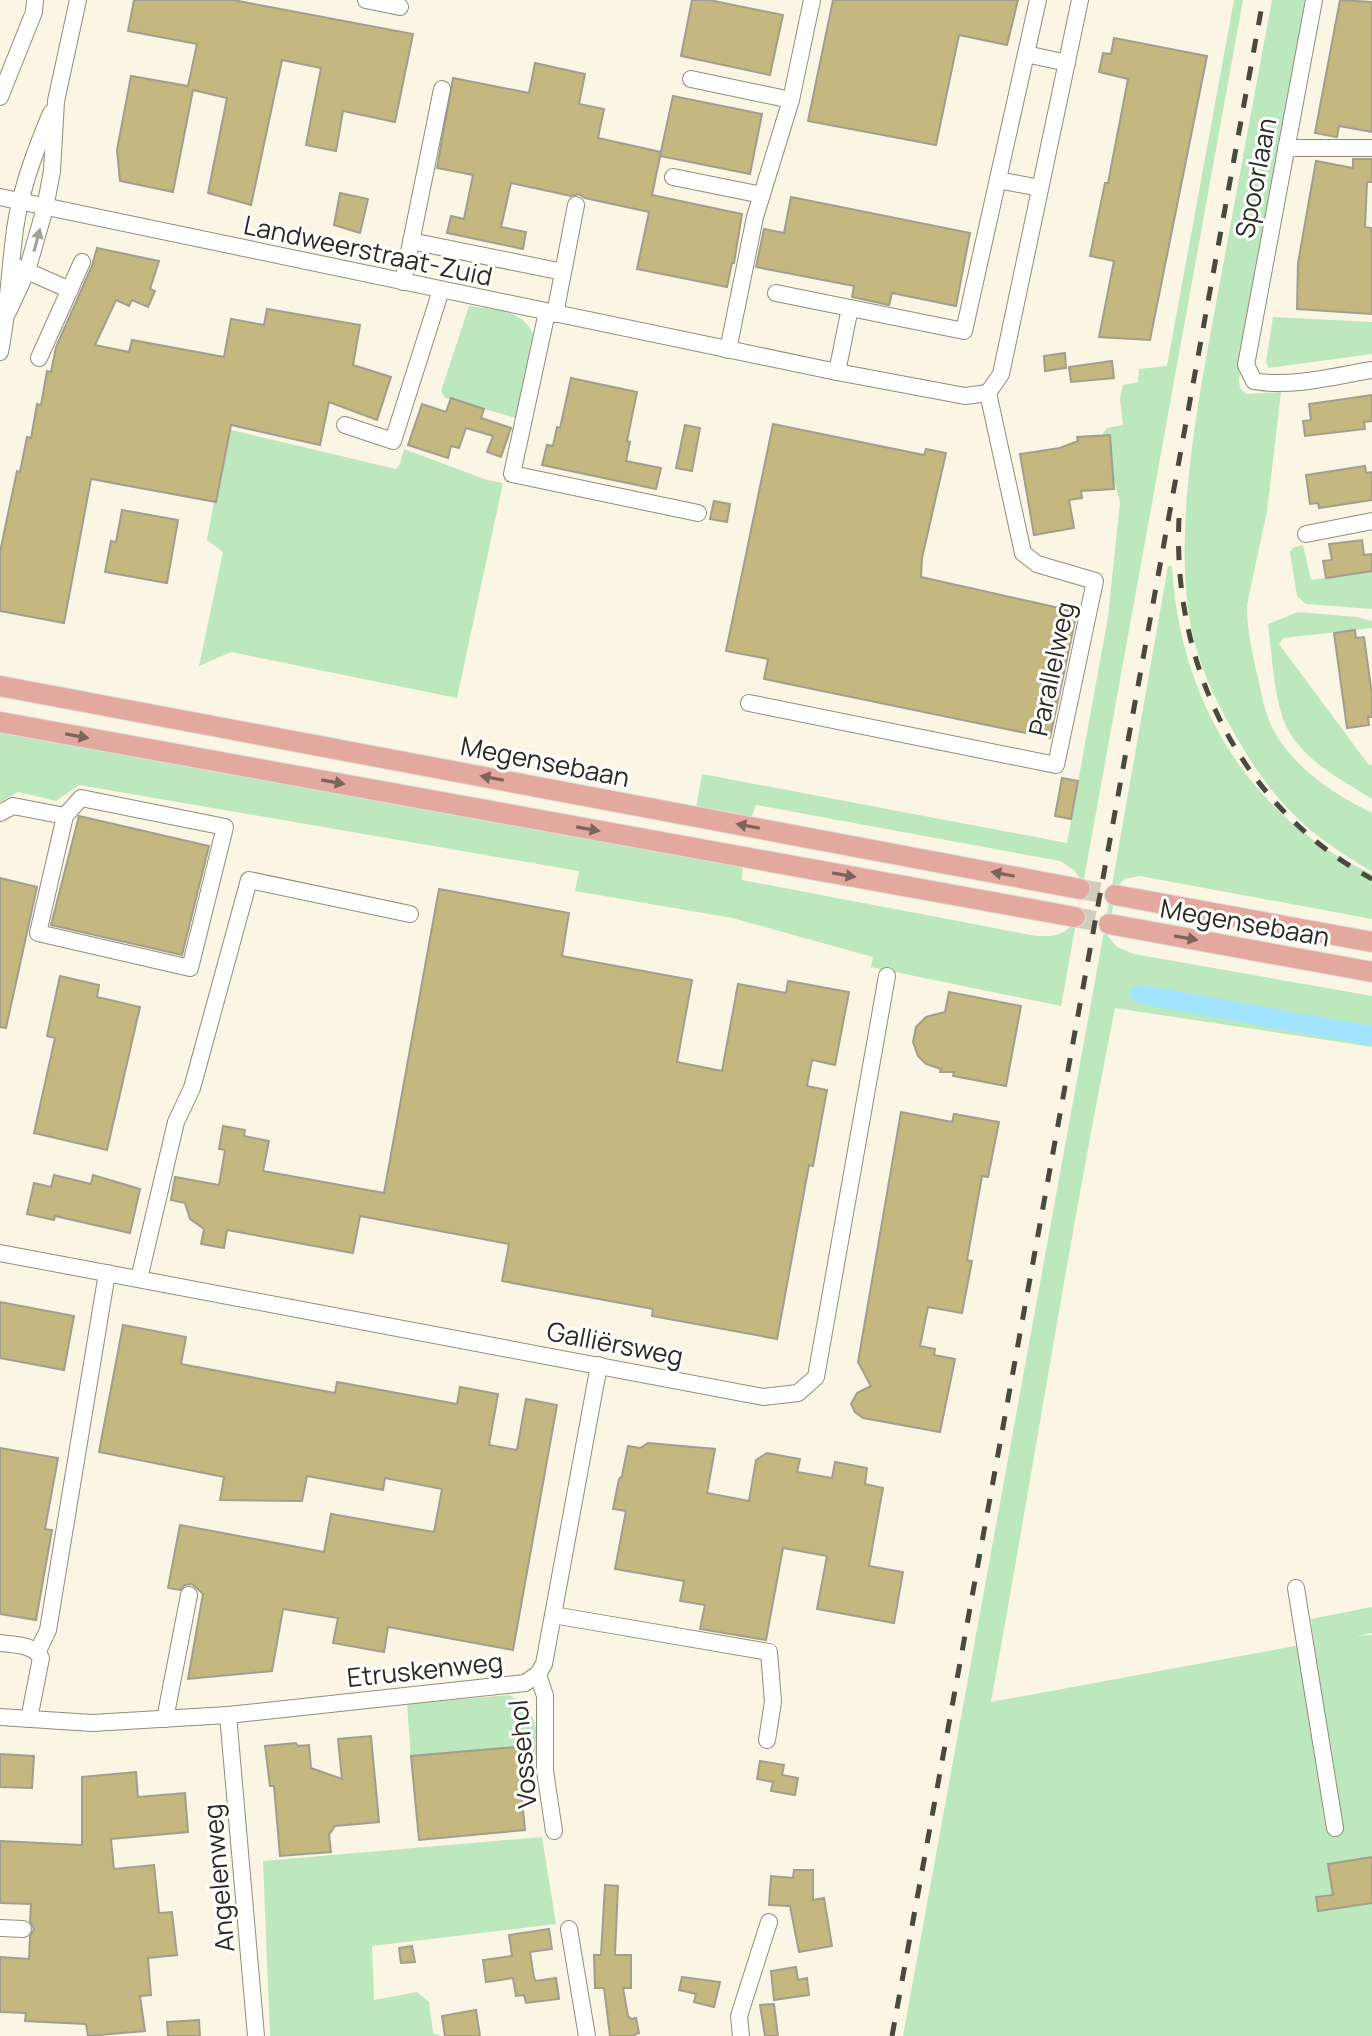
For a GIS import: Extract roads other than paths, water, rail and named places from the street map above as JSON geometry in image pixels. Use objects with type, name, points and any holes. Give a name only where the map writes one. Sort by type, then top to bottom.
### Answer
[{"type":"main road","name":"Megensebaan","points":[[0,686],[1080,889]]},
{"type":"main road","points":[[0,722],[1075,917]]},
{"type":"main road","name":"Megensebaan","points":[[1115,895],[1372,942]]},
{"type":"main road","name":"Megensebaan","points":[[1109,924],[1372,972]]},
{"type":"street","points":[[0,97],[34,12],[35,0]]},
{"type":"street","points":[[0,352],[5,317],[20,268],[45,208],[52,171],[56,101],[78,0]]},
{"type":"street","points":[[366,0],[400,7]]},
{"type":"street","points":[[728,350],[755,217],[791,100],[811,0]]},
{"type":"street","points":[[776,293],[964,331],[1038,0]]},
{"type":"street","points":[[988,393],[1001,374],[1080,0]]},
{"type":"street","name":"Spoorlaan","points":[[1314,0],[1246,365],[1254,381],[1265,383],[1286,383],[1372,370]]},
{"type":"street","points":[[1026,54],[1067,63]]},
{"type":"street","points":[[691,79],[791,100]]},
{"type":"street","points":[[403,282],[442,89]]},
{"type":"street","points":[[56,101],[29,165],[13,246],[20,268],[70,290]]},
{"type":"street","points":[[1286,148],[1372,148]]},
{"type":"street","points":[[673,177],[762,195]]},
{"type":"street","points":[[998,180],[1040,188]]},
{"type":"street","name":"Landweerstraat-Zuid","points":[[0,197],[837,372],[965,396],[988,393]]},
{"type":"street","points":[[576,205],[563,272],[512,474],[698,513]]},
{"type":"street","points":[[411,241],[563,272]]},
{"type":"street","points":[[39,358],[82,262]]},
{"type":"street","points":[[345,425],[393,441],[441,290]]},
{"type":"street","points":[[837,372],[850,308]]},
{"type":"street","name":"Parallelweg","points":[[749,703],[1056,765],[1095,581],[1037,564],[1023,553],[988,393]]},
{"type":"street","points":[[1306,534],[1372,521]]},
{"type":"street","points":[[81,798],[225,827],[190,968],[38,933],[65,816],[81,798]]},
{"type":"street","points":[[0,813],[13,806],[65,816]]},
{"type":"street","points":[[139,1279],[176,1122],[192,1088],[249,880],[410,914]]},
{"type":"street","name":"Galliërsweg","points":[[0,1253],[763,1397],[798,1393],[816,1377],[887,976]]},
{"type":"street","points":[[29,1719],[40,1671],[38,1651],[48,1630],[107,1273]]},
{"type":"street","name":"Etruskenweg","points":[[0,1717],[92,1723],[228,1715],[525,1683],[538,1674],[544,1664],[599,1365]]},
{"type":"street","points":[[1296,1588],[1335,1828]]},
{"type":"street","points":[[165,1719],[189,1595]]},
{"type":"street","points":[[553,1615],[769,1652],[773,1702],[767,1740]]},
{"type":"street","points":[[0,1643],[38,1651]]},
{"type":"street","name":"Vossehol","points":[[538,1674],[545,1696],[545,1771],[554,1831]]},
{"type":"street","name":"Angelenweg","points":[[228,1715],[256,2036]]},
{"type":"street","points":[[741,2036],[739,2016],[769,1922]]},
{"type":"street","points":[[0,1928],[23,1929]]},
{"type":"street","points":[[569,1929],[587,2036]]},
{"type":"water","points":[[1143,985],[1372,1026],[1372,1046],[1146,1005],[1134,1001],[1128,993],[1132,987]]},
{"type":"tunnel","points":[[1080,889],[1115,895]]},
{"type":"tunnel","points":[[1075,917],[1109,924]]},
{"type":"railway","points":[[892,2036],[1263,0]]},
{"type":"railway","points":[[1179,518],[1180,573],[1188,626],[1202,678],[1223,727],[1251,772],[1285,813],[1326,849],[1372,879]]}]
